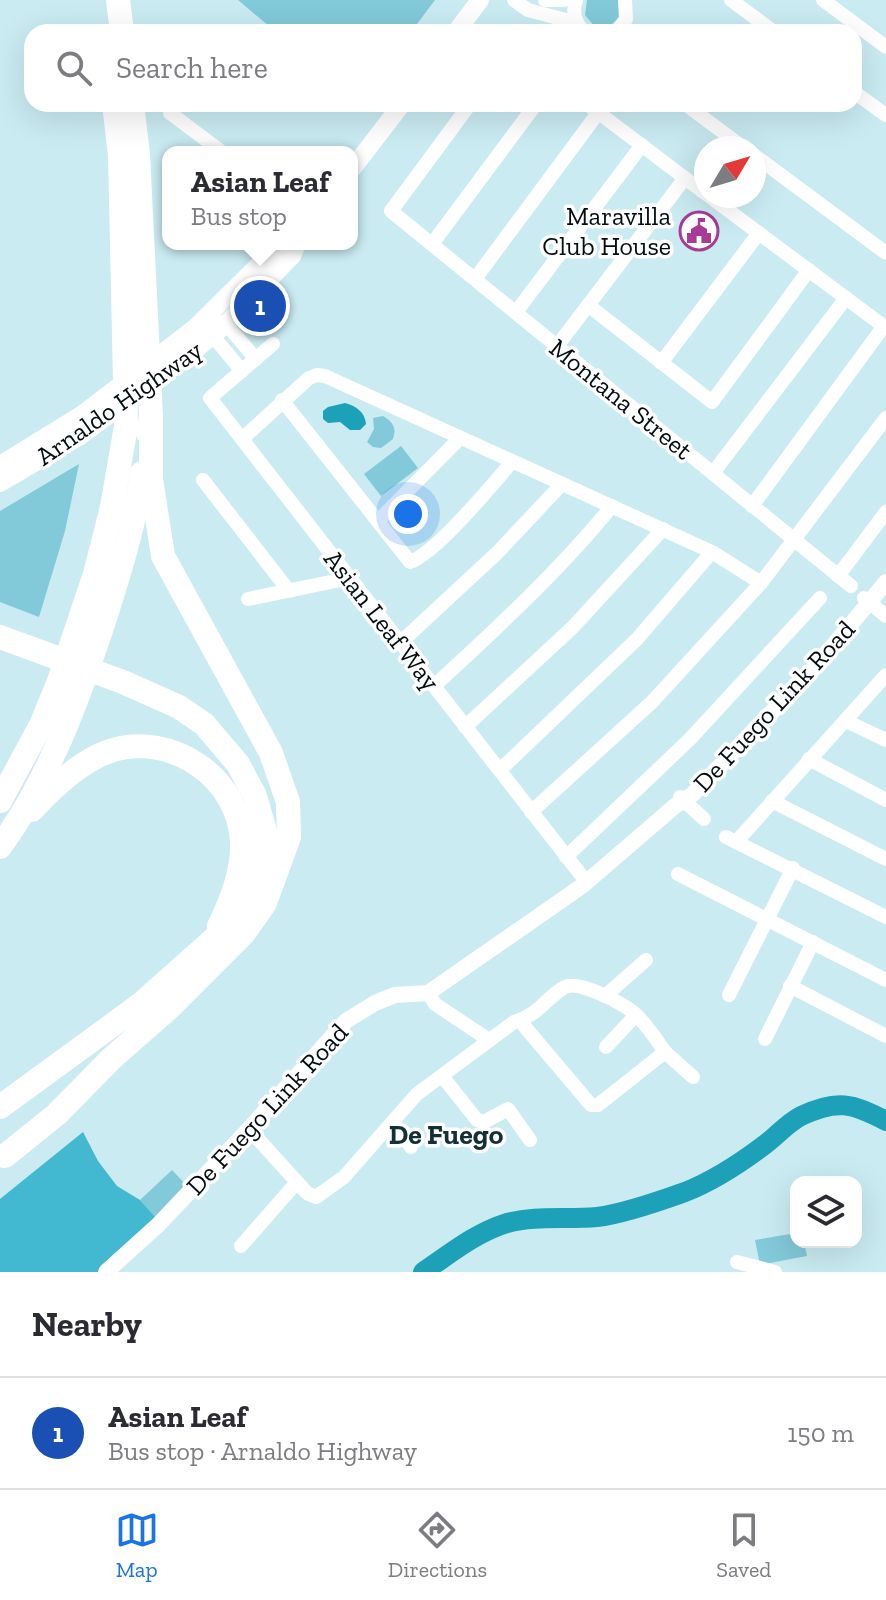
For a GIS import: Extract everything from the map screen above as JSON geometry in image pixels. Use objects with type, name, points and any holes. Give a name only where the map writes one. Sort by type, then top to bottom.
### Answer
[{"type":"highway","points":[[103,0],[105,24]]},
{"type":"highway","points":[[118,0],[121,24]]},
{"type":"highway","points":[[0,801],[41,725],[59,681],[95,574],[112,507],[119,420],[120,155],[115,112]]},
{"type":"highway","points":[[5,1156],[57,1114],[111,1059],[231,948],[260,913],[275,880],[290,830],[286,791],[257,726],[163,556],[151,479],[151,416],[138,154],[133,112]]},
{"type":"highway","points":[[3,843],[35,791],[83,686],[137,510],[151,416]]},
{"type":"highway","points":[[0,619],[34,642]]},
{"type":"highway","points":[[0,637],[34,642],[194,700],[223,724],[245,750],[265,784],[277,819],[279,849],[275,880]]},
{"type":"highway","points":[[0,1107],[141,1004],[243,911],[257,882],[265,851],[261,813],[238,764],[204,724],[126,676]]},
{"type":"highway","points":[[0,783],[41,725]]},
{"type":"highway","points":[[3,843],[55,788],[78,768],[102,754],[139,746],[166,749],[185,757],[211,774],[223,789],[233,805],[241,834],[239,869],[228,909],[203,949]]},
{"type":"main road","points":[[462,24],[480,0]]},
{"type":"main road","points":[[358,161],[396,112]]},
{"type":"main road","name":"Arnaldo Highway","points":[[0,465],[58,431],[189,333],[274,250]]},
{"type":"main road","name":"Arnaldo Highway","points":[[0,483],[119,420],[220,330],[294,250]]},
{"type":"street","points":[[514,0],[528,10],[572,24]]},
{"type":"street","points":[[545,0],[564,0]]},
{"type":"street","points":[[576,0],[574,15],[579,24]]},
{"type":"street","points":[[623,24],[626,19],[625,0]]},
{"type":"street","points":[[731,0],[763,24]]},
{"type":"street","points":[[823,0],[855,24]]},
{"type":"street","points":[[862,29],[886,47]]},
{"type":"street","points":[[862,98],[886,115]]},
{"type":"street","name":"Montana Street","points":[[464,112],[391,211],[851,586]]},
{"type":"street","points":[[432,244],[530,112]]},
{"type":"street","points":[[475,279],[589,112]]},
{"type":"street","points":[[597,112],[694,185]]},
{"type":"street","points":[[696,112],[728,136]]},
{"type":"street","points":[[170,113],[214,146]]},
{"type":"street","points":[[516,312],[642,145]]},
{"type":"street","points":[[766,164],[886,253]]},
{"type":"street","points":[[557,346],[685,178]]},
{"type":"street","points":[[725,208],[885,327],[752,506]]},
{"type":"street","points":[[661,363],[759,233]]},
{"type":"street","points":[[588,305],[712,402],[809,270]]},
{"type":"street","points":[[713,473],[846,298]]},
{"type":"street","points":[[208,317],[256,359]]},
{"type":"street","points":[[220,330],[242,371]]},
{"type":"street","name":"Asian Leaf Way","points":[[273,344],[210,398],[581,875]]},
{"type":"street","points":[[242,439],[309,378],[325,376],[712,552],[761,583]]},
{"type":"street","points":[[282,400],[411,562],[452,527],[512,462]]},
{"type":"street","points":[[531,812],[652,702],[761,583],[886,418]]},
{"type":"street","points":[[378,521],[460,438]]},
{"type":"street","points":[[203,480],[289,591]]},
{"type":"street","points":[[400,643],[497,553],[562,484]]},
{"type":"street","points":[[434,686],[535,591],[612,506]]},
{"type":"street","points":[[838,576],[886,512]]},
{"type":"street","points":[[465,727],[573,627],[663,529]]},
{"type":"street","points":[[500,770],[637,639],[712,552]]},
{"type":"street","points":[[867,600],[886,568]]},
{"type":"street","points":[[248,599],[350,578]]},
{"type":"street","points":[[867,600],[886,582]]},
{"type":"street","points":[[566,857],[690,739],[820,598]]},
{"type":"street","points":[[867,600],[886,616]]},
{"type":"street","name":"De Fuego Link Road","points":[[106,1272],[158,1225],[346,1021],[395,995],[428,993],[582,886],[680,801],[867,600]]},
{"type":"street","points":[[885,679],[772,801],[732,839],[886,917]]},
{"type":"street","points":[[846,721],[886,740]]},
{"type":"street","points":[[809,759],[886,800]]},
{"type":"street","points":[[680,801],[704,819]]},
{"type":"street","points":[[772,801],[886,859]]},
{"type":"street","points":[[729,995],[793,868]]},
{"type":"street","points":[[678,874],[886,980]]},
{"type":"street","points":[[765,1039],[813,942]]},
{"type":"street","points":[[605,996],[646,960]]},
{"type":"street","points":[[249,1129],[307,1193],[316,1197],[344,1177],[417,1094],[489,1040],[519,1020],[531,1017],[565,987],[575,984],[605,996],[636,1015],[665,1052],[693,1077]]},
{"type":"street","points":[[790,986],[886,1036]]},
{"type":"street","points":[[428,993],[435,1004],[489,1040]]},
{"type":"street","points":[[606,1047],[636,1015]]},
{"type":"street","points":[[519,1020],[591,1105],[598,1105],[665,1052]]},
{"type":"street","points":[[442,1076],[480,1123],[508,1109],[530,1140]]},
{"type":"street","points":[[393,1122],[411,1147]]},
{"type":"street","points":[[241,1246],[297,1182]]},
{"type":"street","points":[[737,1262],[775,1272]]},
{"type":"shaded area","points":[[238,0],[435,0],[417,24],[266,24]]},
{"type":"shaded area","points":[[587,0],[618,0],[620,16],[612,24],[593,24],[585,15]]},
{"type":"shaded area","points":[[345,403],[364,416],[366,424],[360,430],[350,430],[340,422],[328,423],[323,419],[323,411],[328,407]]},
{"type":"shaded area","points":[[383,416],[393,426],[393,439],[381,448],[373,447],[367,442],[374,429],[373,418]]},
{"type":"shaded area","points":[[401,446],[418,468],[381,496],[364,474]]},
{"type":"shaded area","points":[[79,464],[65,531],[39,617],[0,602],[0,511]]},
{"type":"shaded area","points":[[83,1132],[98,1161],[117,1186],[140,1200],[157,1219],[100,1272],[0,1272],[0,1199]]},
{"type":"shaded area","points":[[172,1170],[190,1189],[157,1219],[140,1200]]},
{"type":"shaded area","points":[[790,1234],[790,1248],[805,1248],[807,1256],[760,1265],[755,1240]]},
{"type":"waterway","points":[[423,1272],[473,1238],[507,1223],[607,1215],[685,1192],[735,1166],[796,1119],[825,1107],[854,1107],[886,1121]]},
{"type":"place","name":"Maravilla Club House","points":[[699,231]]},
{"type":"place","name":"Asian Leaf","points":[[260,306]]},
{"type":"district","name":"De Fuego","points":[[446,1134]]}]
